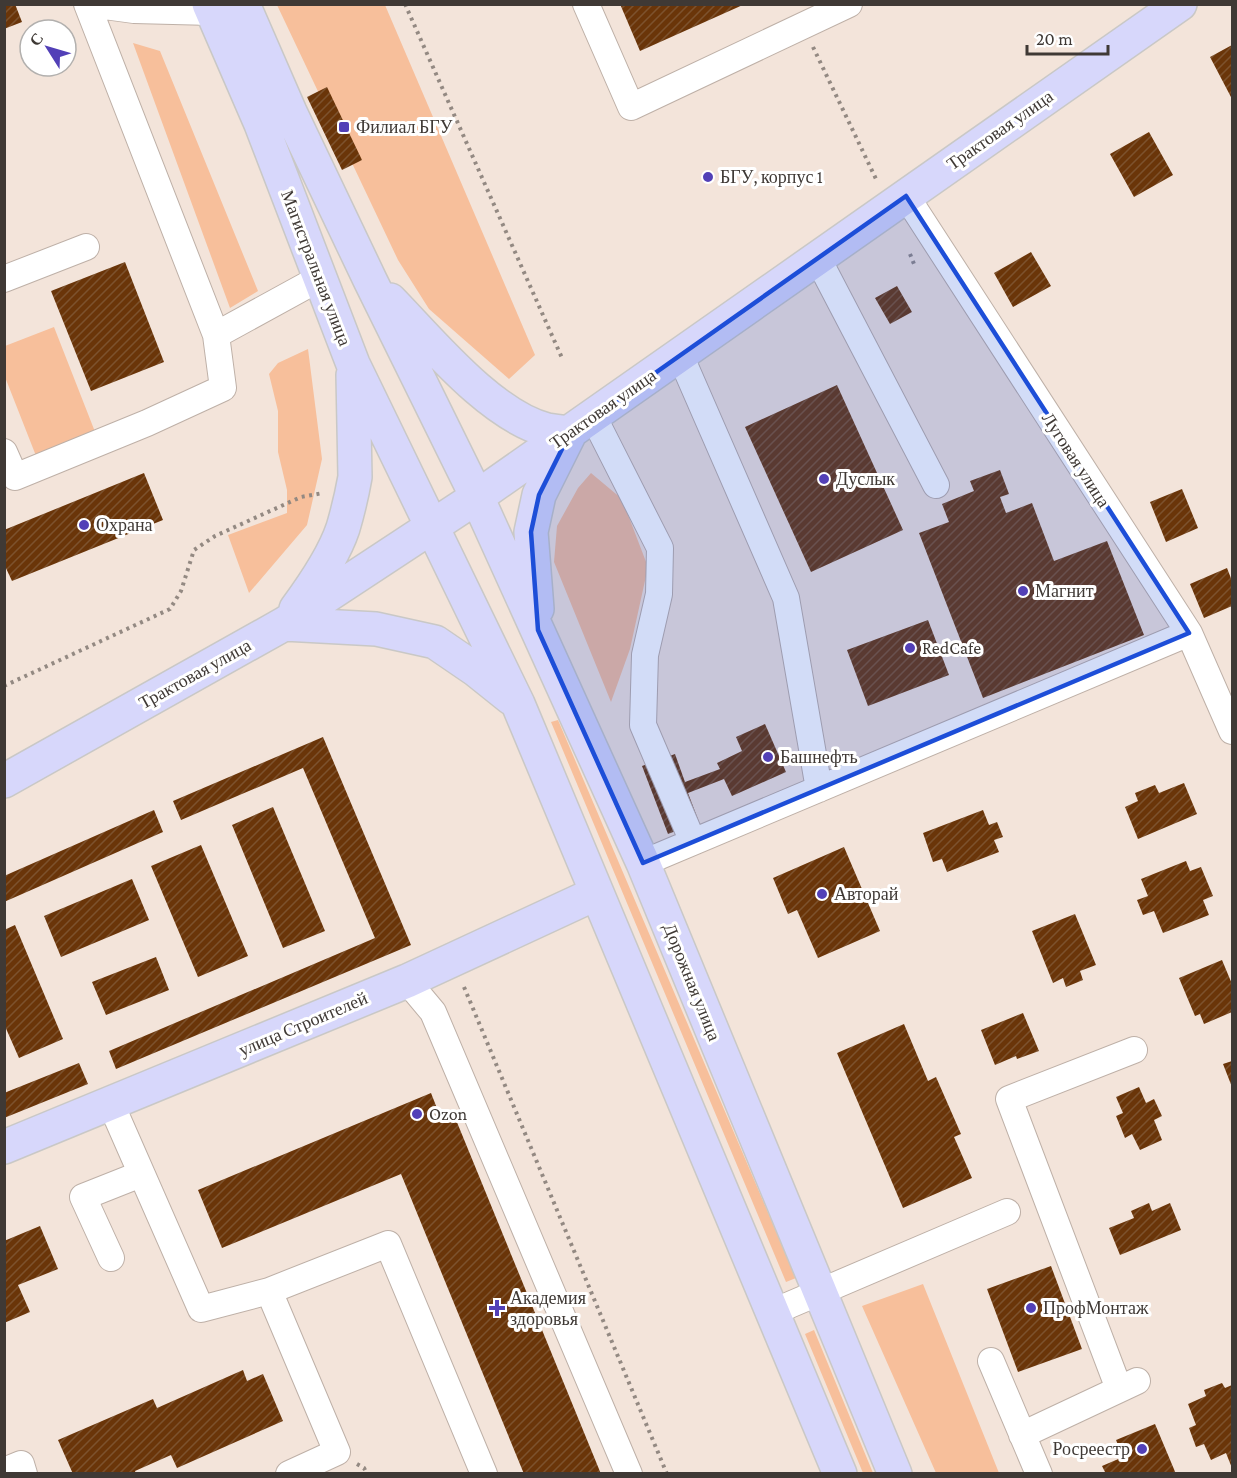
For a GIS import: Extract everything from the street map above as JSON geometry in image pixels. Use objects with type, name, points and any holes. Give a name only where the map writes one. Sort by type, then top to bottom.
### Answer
[{"type":"main road","name":"Магистральная улица","points":[[243,4],[290,112],[477,497]]},
{"type":"main road","name":"Трактовая улица","points":[[4,781],[284,624],[432,527],[1180,4]]},
{"type":"main road","name":"Магистральная улица","points":[[211,8],[261,124],[353,364],[432,527]]},
{"type":"main road","points":[[370,280],[475,387],[509,413],[545,429],[582,424]]},
{"type":"main road","points":[[284,624],[314,585],[342,529],[355,477],[353,364]]},
{"type":"main road","points":[[538,630],[531,532],[539,495],[582,424]]},
{"type":"main road","name":"Дорожная улица","points":[[477,497],[643,863],[895,1473]]},
{"type":"main road","points":[[432,527],[518,704],[840,1473]]},
{"type":"main road","points":[[284,624],[376,629],[435,642],[476,670],[518,704]]},
{"type":"main road","name":"улица Строителей","points":[[4,1148],[407,981],[597,893]]},
{"type":"street","points":[[4,452],[15,477],[147,423],[223,388],[216,335],[89,4],[134,10],[211,8]]},
{"type":"street","points":[[586,4],[631,106],[849,4]]},
{"type":"street","name":"Луговая улица","points":[[898,202],[1189,633],[1233,731]]},
{"type":"street","points":[[4,279],[86,247]]},
{"type":"street","points":[[818,259],[936,484]]},
{"type":"street","points":[[216,335],[320,278]]},
{"type":"street","points":[[680,355],[786,598],[819,789]]},
{"type":"street","points":[[582,424],[660,548],[659,594],[645,655],[643,725],[693,842]]},
{"type":"street","points":[[643,863],[1189,633]]},
{"type":"street","points":[[407,981],[433,1012],[629,1473]]},
{"type":"street","points":[[1022,1435],[1128,1385],[1009,1099],[1134,1050]]},
{"type":"street","points":[[111,1104],[201,1309],[269,1291],[388,1244],[484,1473]]},
{"type":"street","points":[[111,1258],[83,1197],[141,1174]]},
{"type":"street","points":[[772,1311],[1007,1212]]},
{"type":"street","points":[[269,1291],[337,1452],[289,1473]]},
{"type":"street","points":[[991,1361],[1039,1473]]},
{"type":"street","points":[[4,1471],[21,1464],[24,1473]]},
{"type":"path","points":[[405,4],[562,358]]},
{"type":"path","points":[[804,26],[857,142],[898,202],[914,264]]},
{"type":"path","points":[[4,686],[170,609],[181,591],[194,550],[215,536],[301,497],[327,493]]},
{"type":"path","points":[[452,960],[667,1473]]},
{"type":"highlighted area","points":[[906,196],[1189,633],[643,863],[538,630],[531,532],[539,495],[570,433]]},
{"type":"shaded area","points":[[277,5],[385,5],[535,355],[509,379],[429,309],[398,260]]},
{"type":"shaded area","points":[[133,43],[160,51],[258,291],[230,308]]},
{"type":"shaded area","points":[[54,327],[99,442],[40,466],[5,377],[5,346]]},
{"type":"shaded area","points":[[308,349],[322,459],[307,525],[249,593],[228,535],[287,513],[287,490],[278,452],[278,411],[269,374],[278,363]]},
{"type":"shaded area","points":[[591,473],[622,499],[648,567],[630,649],[611,702],[554,562],[557,526],[578,488]]},
{"type":"shaded area","points":[[558,720],[796,1278],[786,1282],[551,722]]},
{"type":"shaded area","points":[[923,1284],[999,1473],[936,1473],[862,1306]]},
{"type":"shaded area","points":[[814,1330],[873,1473],[863,1473],[805,1334]]},
{"type":"building","points":[[4,4],[15,4],[20,18],[18,18],[18,24],[4,29]]},
{"type":"building","points":[[620,4],[745,4],[640,51]]},
{"type":"building","points":[[1232,45],[1232,99],[1210,57]]},
{"type":"building","points":[[327,87],[362,160],[342,170],[307,97]]},
{"type":"building","points":[[1149,132],[1173,175],[1134,197],[1110,154]]},
{"type":"building","points":[[1031,252],[1051,286],[1013,307],[994,273]]},
{"type":"building","points":[[125,262],[164,362],[91,391],[51,291]]},
{"type":"building","points":[[897,286],[912,312],[890,324],[875,298]]},
{"type":"building","name":"Дуслык","points":[[837,385],[903,530],[811,572],[745,427]]},
{"type":"building","points":[[1000,470],[1009,494],[1000,497],[1006,513],[1032,503],[1054,561],[1107,541],[1144,635],[983,698],[919,533],[949,522],[942,504],[974,491],[970,481]]},
{"type":"building","name":"Охрана","points":[[144,473],[163,520],[12,581],[4,564],[4,530]]},
{"type":"building","points":[[1182,489],[1198,528],[1166,542],[1150,502]]},
{"type":"building","points":[[1227,568],[1232,581],[1232,606],[1204,618],[1190,584]]},
{"type":"building","points":[[928,620],[949,675],[868,706],[847,650]]},
{"type":"building","points":[[765,724],[786,772],[732,796],[724,779],[688,793],[699,822],[668,834],[642,766],[675,754],[685,782],[720,769],[717,763],[742,751],[736,737]]},
{"type":"building","points":[[323,737],[411,945],[116,1069],[109,1051],[375,938],[303,768],[181,820],[173,801]]},
{"type":"building","points":[[1184,783],[1197,814],[1138,839],[1125,807],[1138,801],[1135,793],[1155,785],[1159,793]]},
{"type":"building","points":[[273,807],[325,931],[283,948],[232,825]]},
{"type":"building","points":[[154,810],[163,832],[4,902],[4,876]]},
{"type":"building","points":[[983,810],[989,825],[997,822],[1003,837],[994,840],[999,852],[947,872],[942,859],[933,862],[923,833]]},
{"type":"building","points":[[201,845],[248,956],[198,977],[151,866]]},
{"type":"building","name":"Авторай","points":[[844,847],[880,931],[818,958],[797,910],[788,914],[773,878]]},
{"type":"building","points":[[1186,861],[1190,871],[1201,867],[1213,896],[1203,900],[1209,915],[1163,933],[1154,911],[1143,915],[1137,900],[1148,896],[1141,879]]},
{"type":"building","points":[[132,879],[149,920],[61,957],[44,916]]},
{"type":"building","points":[[1075,914],[1096,965],[1080,971],[1083,980],[1066,987],[1063,978],[1053,983],[1032,931]]},
{"type":"building","points":[[15,925],[63,1039],[19,1058],[4,1024],[4,930]]},
{"type":"building","points":[[156,957],[169,990],[106,1015],[92,982]]},
{"type":"building","points":[[1222,960],[1232,984],[1232,1012],[1204,1024],[1200,1014],[1195,1016],[1179,978]]},
{"type":"building","points":[[1023,1013],[1039,1051],[1017,1059],[1016,1056],[995,1065],[981,1030]]},
{"type":"building","points":[[904,1024],[928,1081],[936,1077],[961,1134],[954,1137],[972,1178],[903,1208],[837,1053]]},
{"type":"building","points":[[1232,1061],[1232,1087],[1223,1064]]},
{"type":"building","points":[[79,1063],[88,1084],[4,1118],[4,1093]]},
{"type":"building","points":[[1139,1087],[1146,1103],[1154,1099],[1162,1116],[1154,1120],[1162,1140],[1140,1150],[1132,1134],[1125,1138],[1116,1116],[1123,1113],[1116,1097]]},
{"type":"building","points":[[431,1093],[442,1121],[454,1115],[601,1474],[524,1474],[401,1174],[222,1248],[198,1190]]},
{"type":"building","points":[[1149,1203],[1152,1211],[1170,1203],[1181,1230],[1120,1255],[1109,1228],[1134,1218],[1131,1211]]},
{"type":"building","points":[[40,1226],[58,1269],[18,1285],[30,1312],[4,1323],[4,1241]]},
{"type":"building","name":"ПрофМонтаж","points":[[1051,1266],[1082,1349],[1018,1372],[987,1289]]},
{"type":"building","points":[[243,1370],[247,1381],[263,1374],[283,1421],[177,1468],[171,1455],[135,1471],[136,1474],[73,1474],[58,1440],[153,1399],[157,1408]]},
{"type":"building","points":[[1222,1383],[1225,1388],[1232,1385],[1232,1468],[1226,1453],[1211,1460],[1204,1444],[1196,1447],[1189,1428],[1196,1425],[1188,1404],[1206,1396],[1204,1390]]},
{"type":"building","name":"Росреестр","points":[[1155,1424],[1176,1474],[1106,1474],[1102,1466],[1123,1457],[1116,1440]]},
{"type":"place","name":"Филиал БГУ","points":[[344,127]]},
{"type":"place","name":"БГУ, корпус 1","points":[[708,177]]},
{"type":"place","name":"Дуслык","points":[[824,479]]},
{"type":"place","name":"Охрана","points":[[84,525]]},
{"type":"place","name":"Магнит","points":[[1023,591]]},
{"type":"place","name":"RedCafe","points":[[910,648]]},
{"type":"place","name":"Башнефть","points":[[768,757]]},
{"type":"place","name":"Авторай","points":[[822,894]]},
{"type":"place","name":"Ozon","points":[[417,1114]]},
{"type":"place","name":"Академия здоровья","points":[[497,1308]]},
{"type":"place","name":"ПрофМонтаж","points":[[1031,1308]]},
{"type":"place","name":"Росреестр","points":[[1142,1449]]}]
